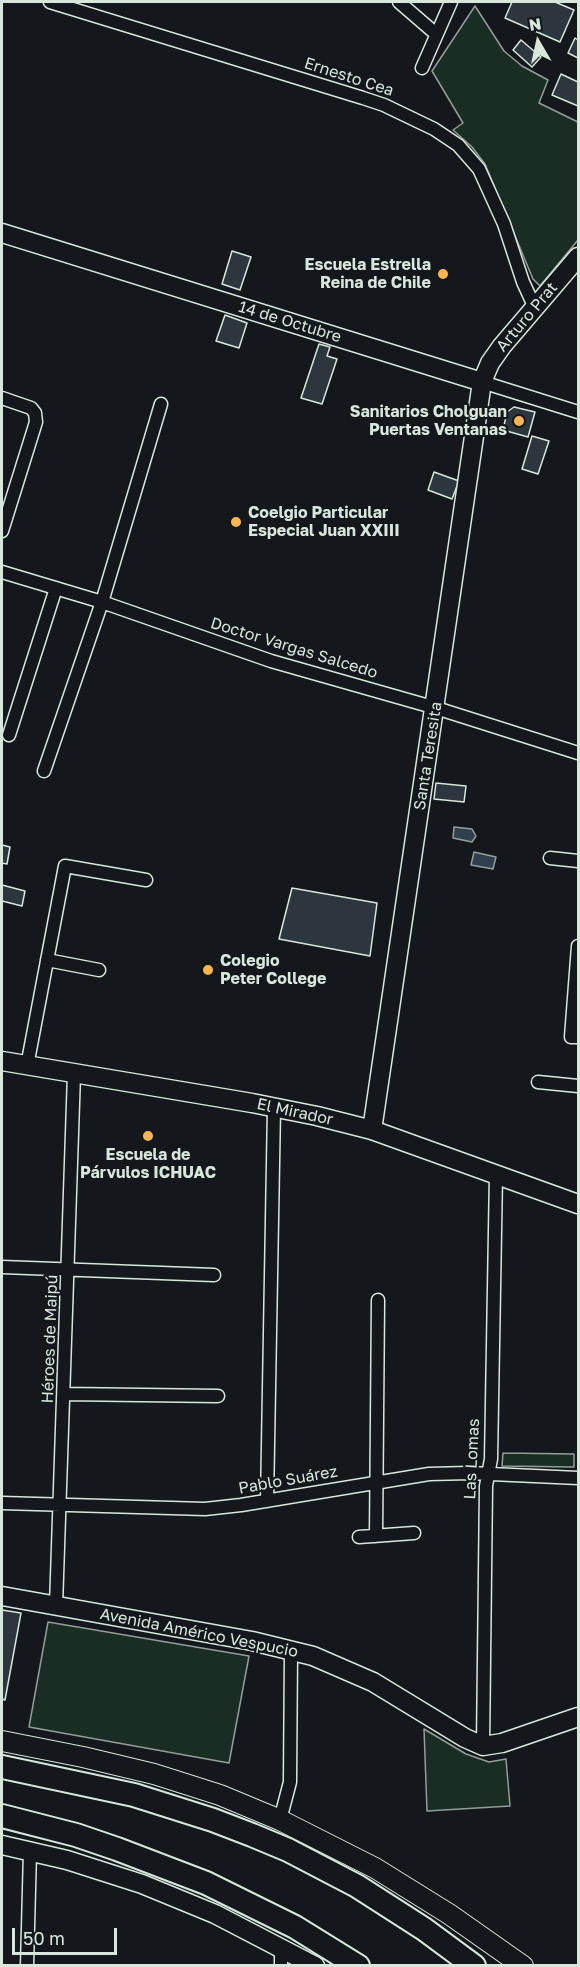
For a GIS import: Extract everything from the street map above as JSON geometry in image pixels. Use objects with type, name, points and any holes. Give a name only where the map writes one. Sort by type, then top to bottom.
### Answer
[{"type":"highway","points":[[2,1767],[134,1795],[213,1820],[261,1839],[357,1886],[424,1929],[474,1965]]},
{"type":"highway","points":[[2,1816],[76,1835],[206,1883],[295,1927],[358,1965]]},
{"type":"main road","points":[[2,1741],[154,1774],[220,1795],[280,1820],[375,1868],[523,1965]]},
{"type":"street","name":"Ernesto Cea","points":[[50,2],[363,98],[384,105],[434,129],[458,145],[479,170],[504,224],[523,282],[535,308]]},
{"type":"street","points":[[399,2],[435,34]]},
{"type":"street","points":[[422,68],[451,2]]},
{"type":"street","name":"14 de Octubre","points":[[2,232],[579,412]]},
{"type":"street","name":"Arturo Prat","points":[[482,382],[494,356],[579,257]]},
{"type":"street","name":"Santa Teresita","points":[[372,1130],[436,708],[482,382]]},
{"type":"street","points":[[2,398],[31,408],[35,413],[36,422],[2,531]]},
{"type":"street","points":[[44,771],[102,602],[161,404]]},
{"type":"street","name":"Doctor Vargas Salcedo","points":[[2,572],[102,602],[271,661],[436,708],[579,753]]},
{"type":"street","points":[[9,735],[56,588]]},
{"type":"street","points":[[550,858],[579,861]]},
{"type":"street","points":[[27,1066],[65,866],[146,880]]},
{"type":"street","points":[[579,946],[571,1037],[579,1037]]},
{"type":"street","points":[[47,960],[99,970]]},
{"type":"street","name":"El Mirador","points":[[2,1061],[274,1107],[372,1130],[579,1204]]},
{"type":"street","name":"Héroes de Maipú","points":[[56,1606],[65,1394],[74,1074]]},
{"type":"street","points":[[538,1082],[579,1086]]},
{"type":"street","points":[[267,1501],[274,1107]]},
{"type":"street","name":"Las Lomas","points":[[483,1746],[486,1486],[491,1459],[496,1174]]},
{"type":"street","points":[[2,1267],[214,1275]]},
{"type":"street","points":[[376,1536],[378,1300]]},
{"type":"street","points":[[65,1394],[218,1396]]},
{"type":"street","name":"Pablo Suárez","points":[[2,1503],[205,1509],[429,1474],[579,1478]]},
{"type":"street","points":[[359,1538],[414,1533]]},
{"type":"street","name":"Avenida Américo Vespucio","points":[[2,1596],[291,1650],[331,1663],[373,1682],[465,1738],[483,1746]]},
{"type":"street","points":[[280,1820],[290,1782],[291,1650]]},
{"type":"street","points":[[483,1746],[502,1743],[579,1717]]},
{"type":"street","points":[[2,1845],[95,1869],[142,1884],[215,1914],[315,1965]]},
{"type":"street","points":[[27,1965],[30,1851]]},
{"type":"street","points":[[281,1947],[281,1965]]},
{"type":"green space","points":[[475,6],[504,51],[522,66],[548,80],[539,103],[578,122],[578,240],[540,286],[533,279],[485,164],[472,147],[453,130],[463,123],[432,71]]},
{"type":"green space","points":[[503,1453],[574,1454],[574,1467],[502,1466]]},
{"type":"green space","points":[[48,1622],[249,1656],[229,1763],[29,1727]]},
{"type":"green space","points":[[424,1729],[466,1754],[489,1762],[506,1759],[510,1806],[427,1811]]},
{"type":"water","points":[[454,827],[472,829],[476,836],[472,842],[453,838]]},
{"type":"water","points":[[474,852],[496,857],[493,869],[471,865]]},
{"type":"building","points":[[512,2],[555,2],[574,10],[560,42],[505,18]]},
{"type":"building","points":[[575,38],[578,40],[578,58],[568,53]]},
{"type":"building","points":[[521,40],[541,57],[532,67],[513,50]]},
{"type":"building","points":[[561,74],[578,82],[578,106],[552,95]]},
{"type":"building","points":[[232,251],[251,257],[240,290],[222,284]]},
{"type":"building","points":[[225,315],[247,323],[239,348],[216,341]]},
{"type":"building","points":[[319,344],[330,347],[327,356],[337,359],[322,404],[301,398]]},
{"type":"building","name":"Sanitarios Cholguan Puertas Ventanas","points":[[514,407],[535,412],[528,437],[503,430],[507,412]]},
{"type":"building","points":[[532,436],[549,441],[538,474],[522,469]]},
{"type":"building","points":[[434,472],[459,481],[452,499],[428,490]]},
{"type":"building","points":[[436,783],[466,786],[464,802],[434,799]]},
{"type":"building","points":[[2,845],[10,847],[7,864],[2,863]]},
{"type":"building","points":[[2,885],[25,891],[22,906],[2,901]]},
{"type":"building","points":[[292,888],[377,903],[370,956],[279,939]]},
{"type":"building","points":[[2,1610],[21,1613],[5,1700],[2,1699]]},
{"type":"place","name":"Escuela Estrella Reina de Chile","points":[[443,274]]},
{"type":"place","name":"Sanitarios Cholguan Puertas Ventanas","points":[[519,421]]},
{"type":"place","name":"Coelgio Particular Especial Juan XXIII","points":[[236,522]]},
{"type":"place","name":"Colegio Peter College","points":[[208,970]]},
{"type":"place","name":"Escuela de Párvulos ICHUAC","points":[[148,1136]]}]
